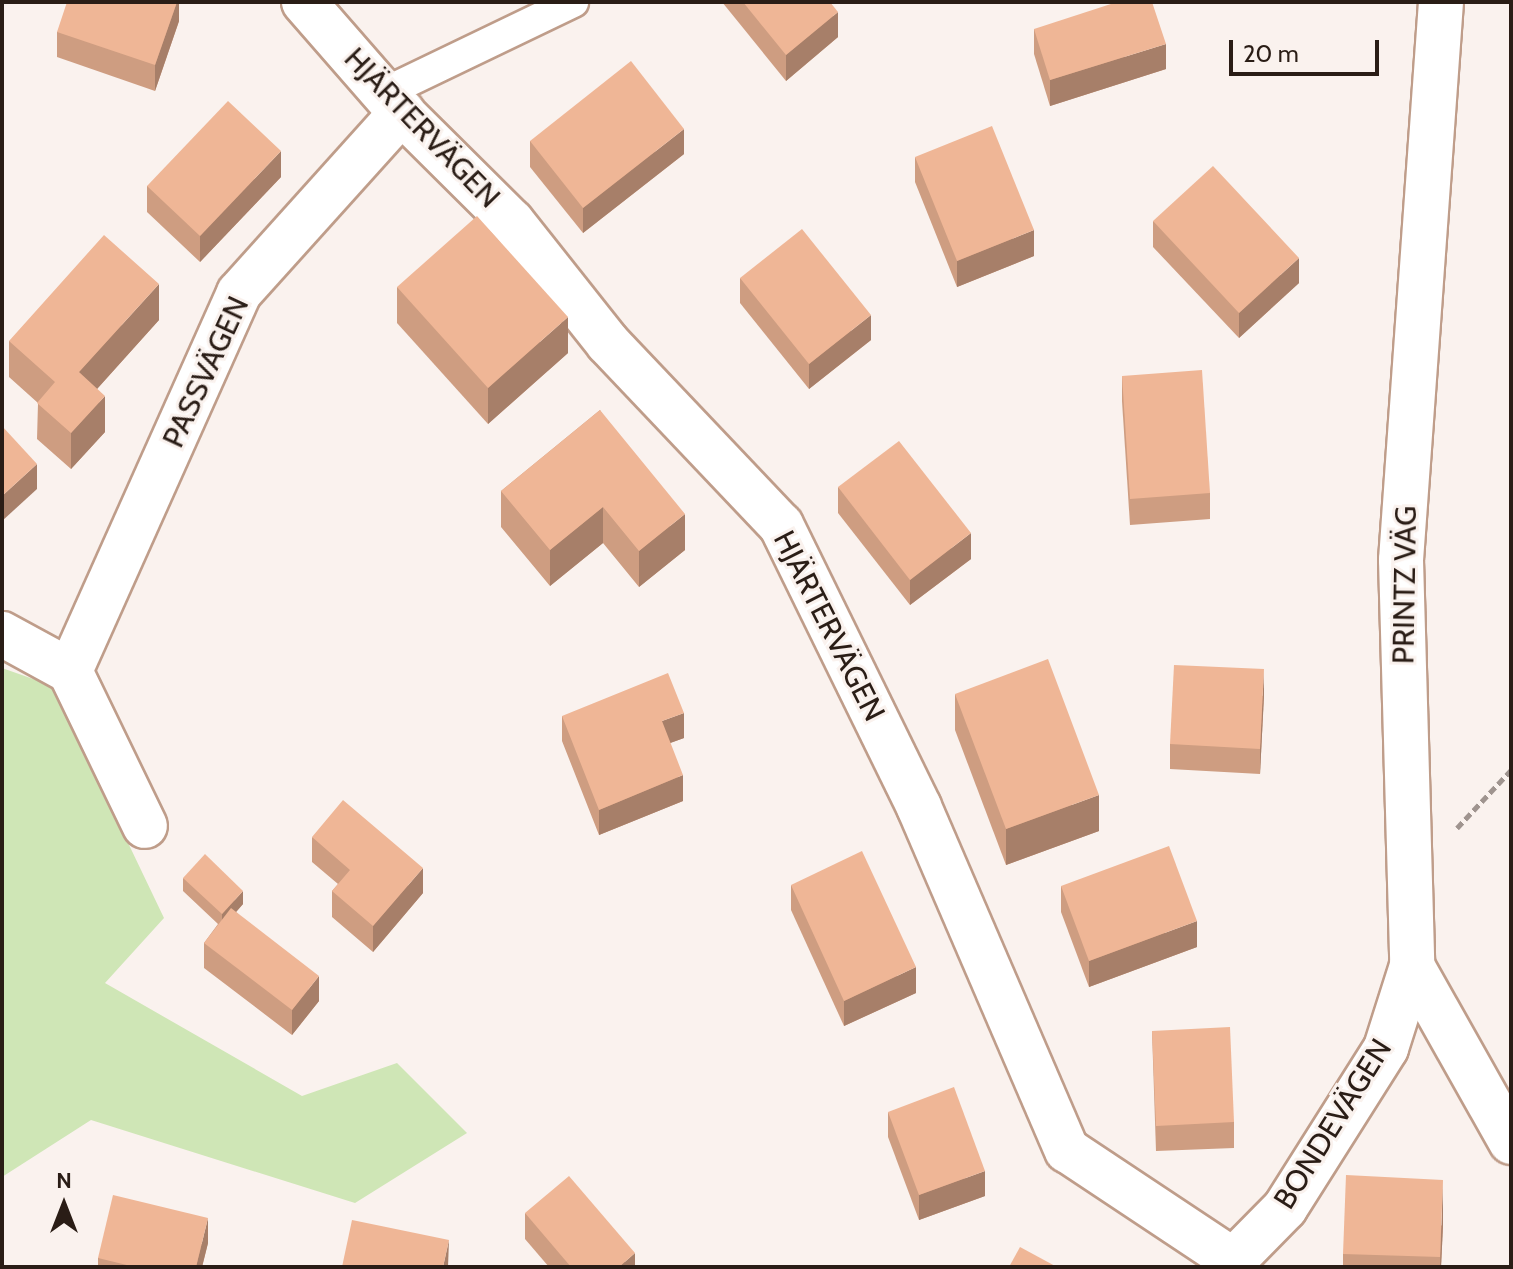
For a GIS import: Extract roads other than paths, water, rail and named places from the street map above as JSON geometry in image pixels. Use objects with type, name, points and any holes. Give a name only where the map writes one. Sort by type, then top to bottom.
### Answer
[{"type":"street","name":"HJÄRTERVÄGEN","points":[[304,2],[393,103],[512,222],[608,343],[781,525],[919,807],[1067,1150],[1229,1263]]},
{"type":"street","name":"PRINTZ VÄG","points":[[1441,2],[1401,560],[1412,966],[1511,1142]]},
{"type":"street","name":"PASSVÄGEN","points":[[70,671],[239,293],[393,103]]},
{"type":"street","points":[[2,634],[70,671],[145,826]]},
{"type":"street","name":"BONDEVÄGEN","points":[[1229,1263],[1285,1208],[1386,1048],[1412,966]]},
{"type":"lane","points":[[393,103],[573,2]]}]
